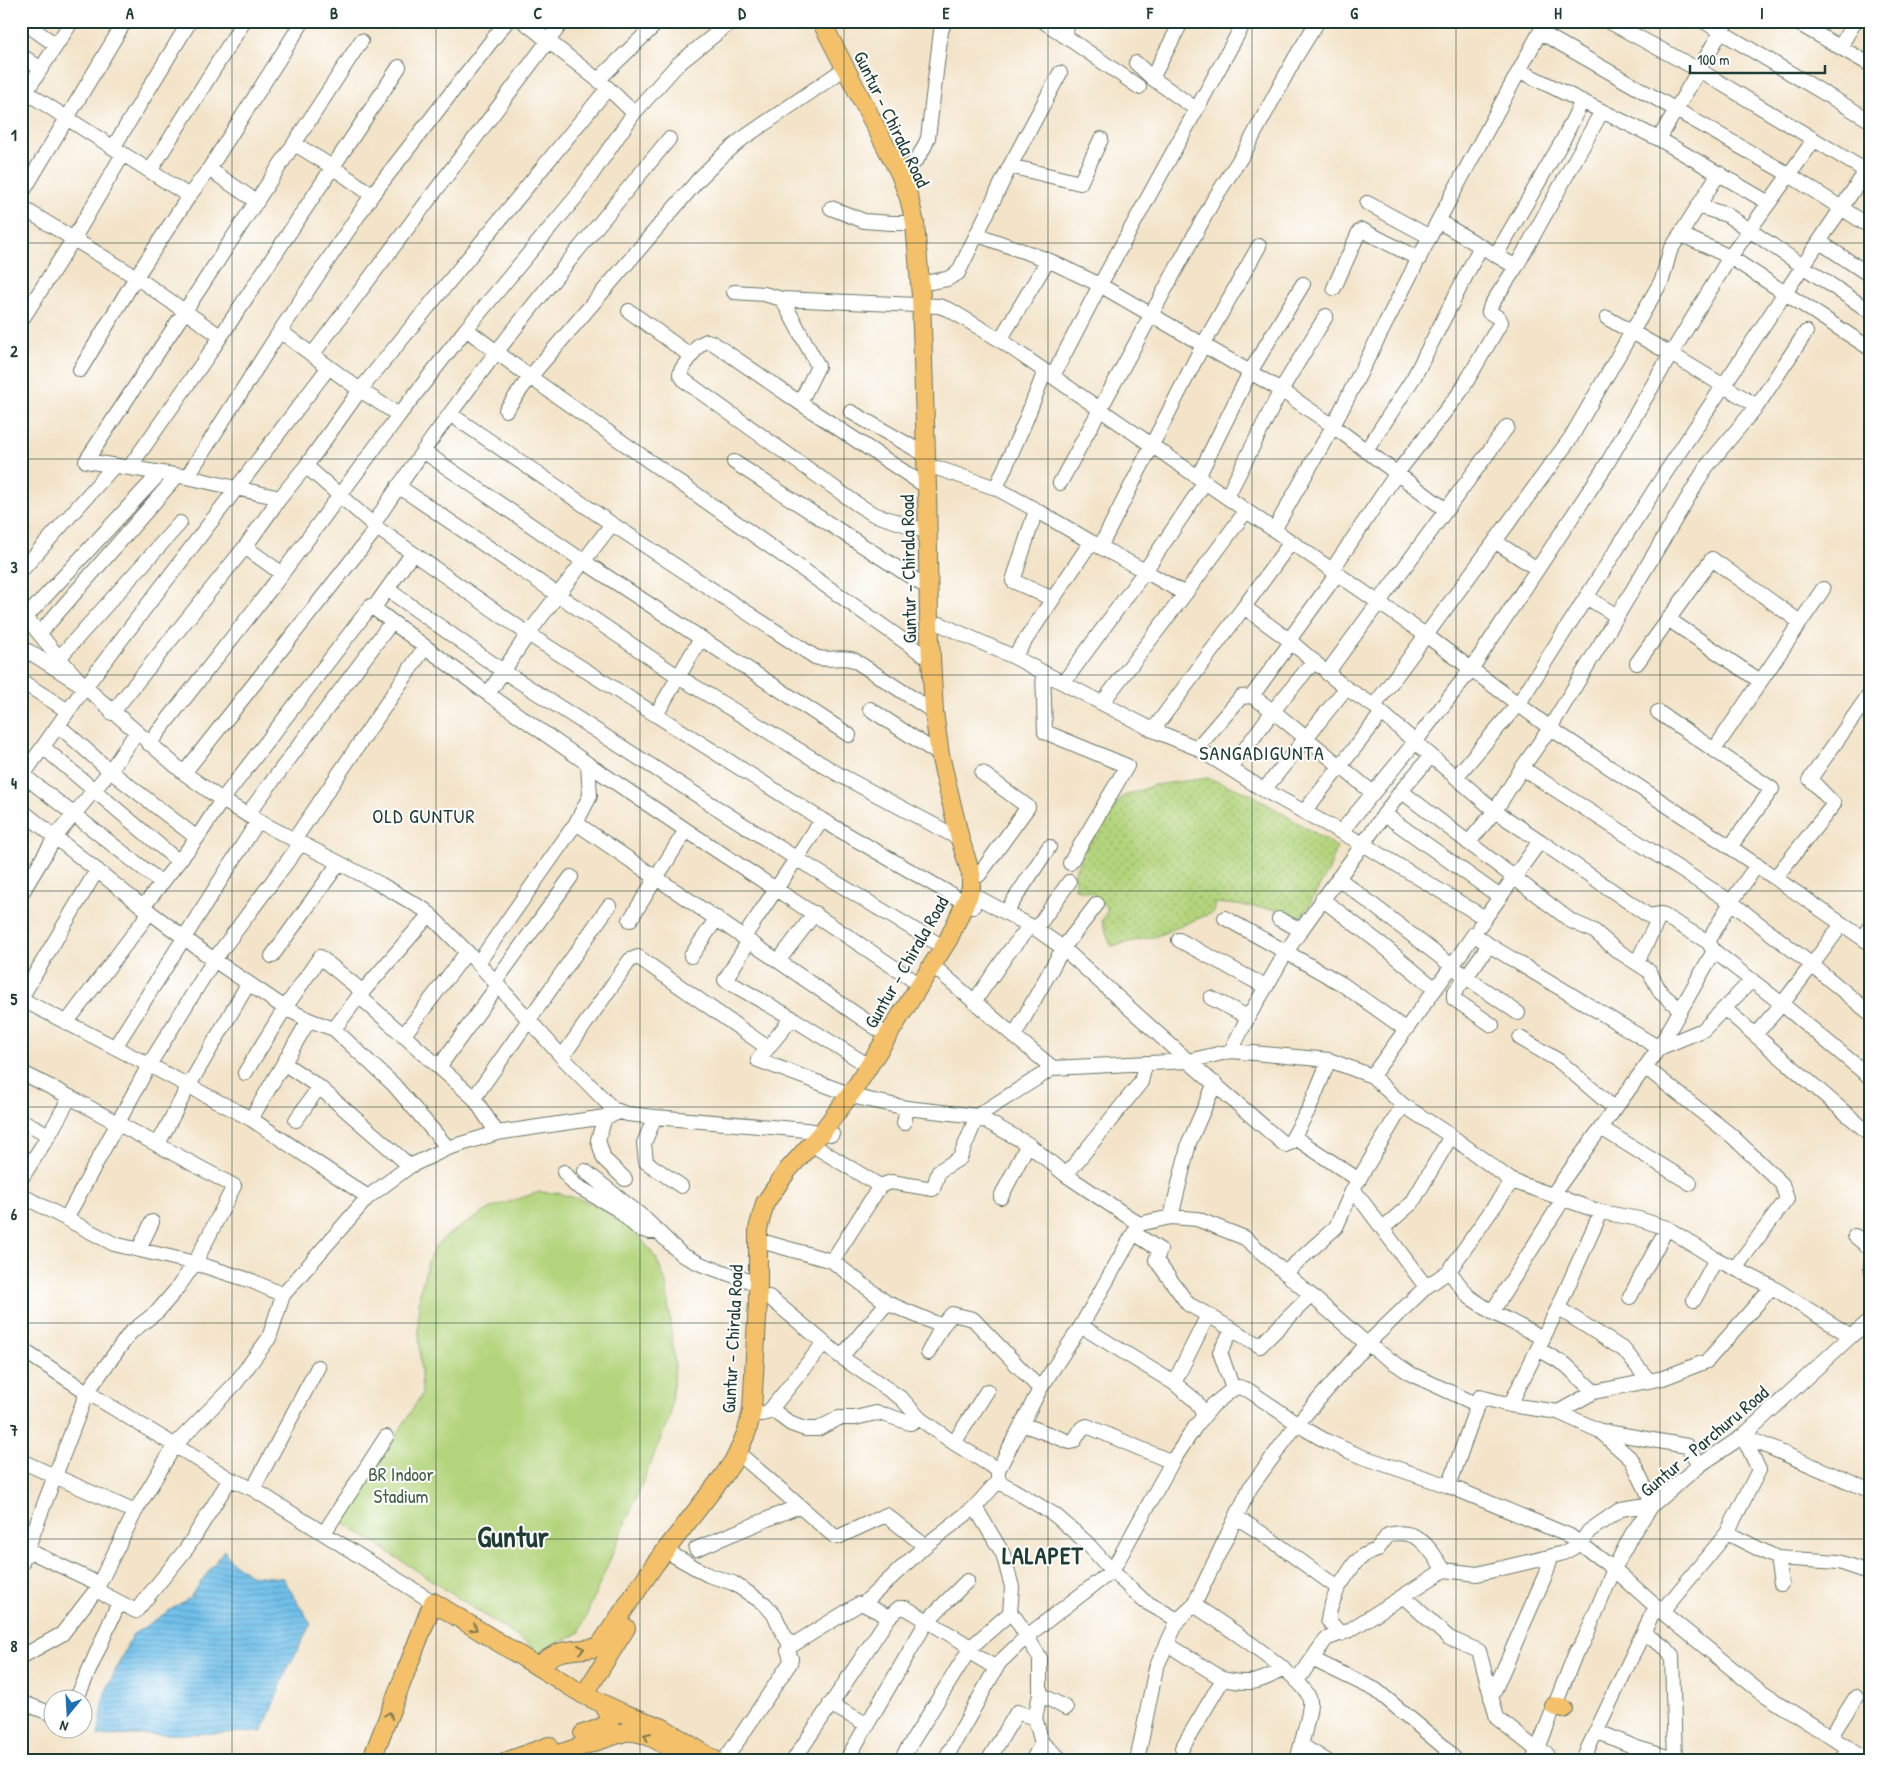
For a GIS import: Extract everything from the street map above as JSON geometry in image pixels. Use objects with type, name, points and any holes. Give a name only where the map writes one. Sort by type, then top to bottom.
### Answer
[{"type":"main road","name":"Guntur - Chirala Road","points":[[538,1667],[549,1656],[558,1652],[594,1648],[600,1645],[655,1564],[733,1462],[752,1411],[771,1218],[780,1198],[798,1171],[855,1096],[956,944],[979,874],[959,794],[950,745],[943,685],[931,462],[926,306],[914,223],[904,172],[844,69],[821,21]]},
{"type":"main road","name":"Guntur - Chirala Road","points":[[830,21],[922,210],[930,282],[926,306]]},
{"type":"main road","name":"Guntur - Chirala Road","points":[[855,1096],[869,1066],[971,902],[971,874],[960,839],[940,755],[934,712],[928,588],[927,487],[931,462]]},
{"type":"main road","name":"Guntur - Chirala Road","points":[[584,1695],[673,1555],[726,1488],[744,1458],[765,1412],[763,1290],[758,1229],[765,1203],[787,1171],[824,1138]]},
{"type":"main road","points":[[371,1761],[433,1602],[584,1695],[624,1714],[663,1728],[716,1761]]},
{"type":"main road","points":[[508,1761],[605,1726],[611,1718],[604,1704]]},
{"type":"main road","points":[[537,1761],[625,1732],[633,1732],[651,1738],[689,1761]]},
{"type":"street","points":[[22,21],[56,45]]},
{"type":"street","points":[[72,21],[24,95],[68,118],[189,196]]},
{"type":"street","points":[[21,195],[125,21]]},
{"type":"street","points":[[21,321],[74,238],[118,151],[190,21]]},
{"type":"street","points":[[150,171],[244,21]]},
{"type":"street","points":[[80,370],[136,277],[209,169],[303,21]]},
{"type":"street","points":[[40,634],[182,476],[372,195],[507,21]]},
{"type":"street","points":[[523,21],[603,84],[634,113]]},
{"type":"street","points":[[312,355],[563,21]]},
{"type":"street","points":[[112,712],[245,547],[360,390],[603,84],[659,21]]},
{"type":"street","points":[[149,744],[466,329],[576,197],[634,113],[677,65],[732,21]]},
{"type":"street","points":[[904,172],[923,148],[940,31],[945,21]]},
{"type":"street","points":[[1043,21],[1139,87]]},
{"type":"street","points":[[1063,35],[1070,21]]},
{"type":"street","points":[[1152,78],[1182,21]]},
{"type":"street","points":[[996,488],[1025,422],[1049,374],[1245,21]]},
{"type":"street","points":[[1060,483],[1215,198],[1245,150],[1295,58],[1318,21]]},
{"type":"street","points":[[1456,777],[1519,703],[1664,475],[1841,209],[1868,173],[1699,70],[1608,21]]},
{"type":"street","points":[[1703,21],[1724,26],[1871,121]]},
{"type":"street","points":[[1794,21],[1871,65]]},
{"type":"street","points":[[1840,47],[1855,21]]},
{"type":"street","points":[[1659,140],[1724,26]]},
{"type":"street","points":[[1274,530],[1333,426],[1430,237],[1543,27],[1676,110],[1788,174],[1871,227]]},
{"type":"street","points":[[280,498],[182,476],[86,461],[361,41]]},
{"type":"street","points":[[21,55],[41,70]]},
{"type":"street","points":[[1136,64],[1152,78],[1196,109]]},
{"type":"street","points":[[129,468],[209,354],[400,67]]},
{"type":"street","points":[[506,410],[530,377],[698,179],[742,140],[844,69]]},
{"type":"street","points":[[1520,71],[1659,140],[1769,203]]},
{"type":"street","points":[[930,282],[947,279],[958,273],[1010,166],[1060,73]]},
{"type":"street","points":[[1496,255],[1563,140],[1582,102]]},
{"type":"street","points":[[1252,696],[1290,641],[1397,473],[1459,394],[1501,322],[1499,318],[1489,312],[1491,305],[1516,267],[1602,112]]},
{"type":"street","points":[[184,773],[375,527],[398,486],[496,353],[669,139]]},
{"type":"street","points":[[1010,166],[1080,183],[1102,139]]},
{"type":"street","points":[[1341,832],[1415,742],[1472,668],[1605,467],[1670,354],[1730,257],[1814,140]]},
{"type":"street","points":[[295,144],[334,168],[372,195]]},
{"type":"street","points":[[209,169],[257,202]]},
{"type":"street","points":[[1304,812],[1340,766],[1427,636],[1570,439],[1664,276],[1668,255],[1719,173]]},
{"type":"street","points":[[1367,203],[1430,237]]},
{"type":"street","points":[[1698,206],[1728,215],[1871,312]]},
{"type":"street","points":[[21,207],[136,277],[220,336]]},
{"type":"street","points":[[831,208],[864,221],[914,223]]},
{"type":"street","points":[[1438,222],[1516,267]]},
{"type":"street","points":[[1334,288],[1359,232],[1362,230],[1419,259]]},
{"type":"street","points":[[1680,234],[1730,257],[1871,350]]},
{"type":"street","points":[[978,235],[1048,260],[1100,285],[1281,390],[1446,510]]},
{"type":"street","points":[[1820,242],[1871,276]]},
{"type":"street","points":[[1014,657],[1052,599],[1096,545],[1203,345],[1259,246]]},
{"type":"street","points":[[1366,451],[1420,366],[1481,246]]},
{"type":"street","points":[[1000,340],[1048,260]]},
{"type":"street","points":[[1064,682],[1145,571],[1201,480],[1250,372],[1303,284]]},
{"type":"street","points":[[734,292],[764,294],[782,299],[939,306],[950,310],[1000,340],[1427,636],[1550,728],[1730,846],[1866,941],[1871,925]]},
{"type":"street","points":[[782,299],[818,366],[800,403]]},
{"type":"street","points":[[629,311],[691,356]]},
{"type":"street","points":[[1227,497],[1281,390],[1326,316]]},
{"type":"street","points":[[1607,318],[1756,406]]},
{"type":"street","points":[[466,329],[496,353],[931,660]]},
{"type":"street","points":[[280,331],[360,390],[399,415]]},
{"type":"street","points":[[1468,843],[1495,811],[1550,728],[1708,466],[1756,406],[1806,332]]},
{"type":"street","points":[[927,487],[713,343],[703,342],[691,356],[680,374],[685,381],[867,510],[928,532]]},
{"type":"street","points":[[162,883],[22,777],[85,687],[329,367]]},
{"type":"street","points":[[851,412],[931,462],[996,488],[1184,594]]},
{"type":"street","points":[[450,414],[612,524],[815,657],[827,660],[845,658],[854,660],[934,712]]},
{"type":"street","points":[[1327,673],[1507,427]]},
{"type":"street","points":[[423,451],[583,561],[849,735]]},
{"type":"street","points":[[734,462],[928,588]]},
{"type":"street","points":[[21,571],[114,466]]},
{"type":"street","points":[[306,466],[375,527],[528,634],[822,820],[971,902],[1006,912],[1033,927],[1063,948],[1284,1145],[1290,1144],[1294,1137],[1319,1086],[1329,1060]]},
{"type":"street","points":[[160,473],[24,614],[85,687],[184,773],[222,800],[297,842],[380,884],[430,914],[478,963],[608,1106],[620,1112],[824,1138],[880,1186]]},
{"type":"street","points":[[398,486],[679,677],[838,774],[960,839]]},
{"type":"street","points":[[1036,510],[1013,581],[1052,599]]},
{"type":"street","points":[[1102,702],[1246,511]]},
{"type":"street","points":[[59,658],[180,524]]},
{"type":"street","points":[[488,694],[528,634],[612,524]]},
{"type":"street","points":[[1153,730],[1291,542]]},
{"type":"street","points":[[1496,542],[1537,569]]},
{"type":"street","points":[[245,547],[281,573]]},
{"type":"street","points":[[373,609],[412,554]]},
{"type":"street","points":[[1636,663],[1712,559],[1800,622]]},
{"type":"street","points":[[387,589],[503,671],[796,859],[944,947]]},
{"type":"street","points":[[1714,750],[1823,589]]},
{"type":"street","points":[[1586,597],[1617,616]]},
{"type":"street","points":[[67,1022],[147,909],[162,883],[197,838],[222,800],[371,606],[488,694],[588,764],[776,890],[815,913],[920,985]]},
{"type":"street","points":[[1244,606],[1290,641],[1346,688],[1378,710],[1495,811],[1540,840],[1648,916],[1661,914],[1711,947],[1871,1078]]},
{"type":"street","points":[[1668,619],[1760,681]]},
{"type":"street","points":[[115,1047],[185,938],[252,818],[392,623]]},
{"type":"street","points":[[940,624],[1014,657],[1153,730],[1197,748],[1264,790],[1363,844],[1484,918]]},
{"type":"street","points":[[656,715],[701,638]]},
{"type":"street","points":[[66,1219],[116,1123],[149,1065],[214,960],[297,842],[426,647]]},
{"type":"street","points":[[24,653],[85,687]]},
{"type":"street","points":[[1231,768],[1273,711],[1314,661]]},
{"type":"street","points":[[1043,672],[1045,732],[1127,766],[1070,863]]},
{"type":"street","points":[[21,681],[68,712]]},
{"type":"street","points":[[1264,790],[1346,688]]},
{"type":"street","points":[[1776,878],[1834,804],[1810,779],[1871,692]]},
{"type":"street","points":[[1197,748],[1241,697],[1252,696],[1373,793]]},
{"type":"street","points":[[870,709],[940,755]]},
{"type":"street","points":[[1658,712],[1772,789],[1730,846]]},
{"type":"street","points":[[59,726],[110,771],[197,838]]},
{"type":"street","points":[[21,894],[56,836],[110,771],[136,733]]},
{"type":"street","points":[[43,747],[178,861]]},
{"type":"street","points":[[1231,1051],[1248,1017],[1286,952],[1322,899],[1401,791],[1431,756]]},
{"type":"street","points":[[478,963],[576,823],[590,796],[588,764]]},
{"type":"street","points":[[1522,768],[1731,902],[1871,1014]]},
{"type":"street","points":[[979,874],[1028,806],[982,774]]},
{"type":"street","points":[[1401,791],[1571,920],[1594,932],[1615,949],[1649,971],[1661,993],[1681,1010]]},
{"type":"street","points":[[21,810],[147,909],[248,984],[285,1008],[334,1030],[394,1085],[448,1148]]},
{"type":"street","points":[[1384,814],[1500,897]]},
{"type":"street","points":[[822,820],[746,939],[725,980],[792,1018],[869,1066]]},
{"type":"street","points":[[576,823],[718,918],[888,1036]]},
{"type":"street","points":[[630,920],[686,830]]},
{"type":"street","points":[[1372,1076],[1540,840]]},
{"type":"street","points":[[1006,912],[1049,847]]},
{"type":"street","points":[[272,956],[339,863]]},
{"type":"street","points":[[1492,1312],[1558,1196],[1601,1128],[1660,1048],[1681,1010],[1731,902],[1757,865]]},
{"type":"street","points":[[97,870],[21,998],[188,1087],[251,1118],[368,1197]]},
{"type":"street","points":[[439,1067],[571,877]]},
{"type":"street","points":[[1338,878],[1466,977],[1518,1013]]},
{"type":"street","points":[[974,1002],[1008,953],[1033,927],[1068,882]]},
{"type":"street","points":[[1322,899],[1434,988]]},
{"type":"street","points":[[1014,1036],[1063,948],[1097,904]]},
{"type":"street","points":[[474,1098],[609,906]]},
{"type":"street","points":[[779,960],[815,913]]},
{"type":"street","points":[[334,1030],[361,994],[430,914]]},
{"type":"street","points":[[1636,962],[1661,914]]},
{"type":"street","points":[[691,956],[718,918]]},
{"type":"street","points":[[1225,918],[1342,984],[1405,1029]]},
{"type":"street","points":[[1279,918],[1301,930]]},
{"type":"street","points":[[1755,1035],[1782,1004],[1842,924]]},
{"type":"street","points":[[1474,934],[1489,945],[1660,1048]]},
{"type":"street","points":[[1179,940],[1266,987]]},
{"type":"street","points":[[1489,945],[1453,995],[1454,999],[1492,1025]]},
{"type":"street","points":[[403,1036],[467,952]]},
{"type":"street","points":[[246,1073],[285,1008],[320,957],[403,1036],[474,1098],[497,1133]]},
{"type":"street","points":[[562,1057],[630,960],[638,957],[768,1048]]},
{"type":"street","points":[[939,971],[1053,1068]]},
{"type":"street","points":[[1660,1048],[1703,1030],[1752,980]]},
{"type":"street","points":[[158,1144],[188,1087],[248,984]]},
{"type":"street","points":[[1212,998],[1248,1017]]},
{"type":"street","points":[[1725,1009],[1871,1134]]},
{"type":"street","points":[[792,1018],[758,1060],[855,1096],[908,1108],[977,1116],[1028,1144],[1137,1228],[1160,1250],[1156,1260],[1188,1304],[1260,1346],[1311,1295]]},
{"type":"street","points":[[251,1118],[285,1064],[309,1020]]},
{"type":"street","points":[[1520,1038],[1559,1061],[1615,1109]]},
{"type":"street","points":[[832,1261],[880,1186],[891,1182],[933,1189],[938,1171],[960,1158],[977,1116],[1053,1068],[1145,1065],[1188,1061],[1231,1051],[1329,1060],[1372,1076],[1403,1105],[1451,1136],[1512,1181],[1601,1212],[1639,1219],[1666,1228],[1716,1259],[1772,1287],[1851,1336]]},
{"type":"street","points":[[285,1064],[319,1088],[410,1166]]},
{"type":"street","points":[[1066,1175],[1141,1082],[1145,1065]]},
{"type":"street","points":[[1645,1068],[1732,1136],[1782,1184],[1787,1199],[1735,1268]]},
{"type":"street","points":[[21,1072],[70,1096],[116,1123],[234,1186],[195,1263],[176,1290],[158,1311],[130,1333],[87,1392],[24,1548],[21,1565]]},
{"type":"street","points":[[1171,1217],[1189,1143],[1215,1083]]},
{"type":"street","points":[[296,1120],[319,1088]]},
{"type":"street","points":[[21,1179],[49,1135],[70,1096]]},
{"type":"street","points":[[1285,1273],[1336,1227],[1356,1184],[1403,1105]]},
{"type":"street","points":[[904,1123],[908,1108]]},
{"type":"street","points":[[21,1657],[62,1634],[97,1587],[136,1512],[176,1445],[236,1384],[269,1338],[283,1295],[368,1197],[410,1166],[448,1148],[497,1133],[605,1117],[620,1112]]},
{"type":"street","points":[[605,1117],[598,1140],[604,1158],[624,1179]]},
{"type":"street","points":[[655,1117],[644,1143],[646,1162],[681,1186]]},
{"type":"street","points":[[21,1120],[49,1135]]},
{"type":"street","points":[[1601,1128],[1690,1183]]},
{"type":"street","points":[[1383,1228],[1412,1202],[1451,1136]]},
{"type":"street","points":[[1294,1137],[1356,1184],[1383,1228],[1426,1287]]},
{"type":"street","points":[[1001,1197],[1028,1144]]},
{"type":"street","points":[[585,1171],[625,1202],[682,1254],[691,1260],[763,1290],[824,1343],[902,1399],[920,1419],[1055,1515],[1086,1542],[1112,1571],[1144,1601],[1178,1620]]},
{"type":"street","points":[[564,1172],[575,1185],[617,1209],[639,1229],[658,1232]]},
{"type":"street","points":[[1137,1761],[1156,1668],[1178,1620],[1194,1605],[1250,1488],[1297,1424],[1368,1344],[1426,1287],[1449,1271],[1512,1181]]},
{"type":"street","points":[[21,1195],[114,1244],[195,1263],[252,1282],[283,1295]]},
{"type":"street","points":[[1510,1405],[1558,1308],[1601,1212]]},
{"type":"street","points":[[724,1761],[790,1662],[788,1650],[791,1646],[859,1604],[863,1604],[925,1546],[976,1507],[998,1475],[1040,1389],[1081,1326],[1137,1228],[1171,1217],[1197,1219],[1245,1238],[1368,1344],[1411,1374],[1478,1405]]},
{"type":"street","points":[[139,1249],[152,1222]]},
{"type":"street","points":[[1630,1297],[1666,1228]]},
{"type":"street","points":[[1855,1236],[1871,1249]]},
{"type":"street","points":[[768,1243],[832,1261],[887,1303],[942,1326]]},
{"type":"street","points":[[1694,1300],[1716,1259]]},
{"type":"street","points":[[1871,1264],[1871,1269]]},
{"type":"street","points":[[1449,1271],[1468,1296],[1540,1344],[1566,1365],[1594,1392]]},
{"type":"street","points":[[1558,1412],[1594,1392],[1672,1375],[1707,1361],[1772,1287]]},
{"type":"street","points":[[841,1356],[887,1303]]},
{"type":"street","points":[[1558,1308],[1624,1350],[1650,1381]]},
{"type":"street","points":[[928,1353],[942,1326],[952,1314],[973,1320],[1040,1389]]},
{"type":"street","points":[[1174,1384],[1208,1315]]},
{"type":"street","name":"Guntur - Parchuru Road","points":[[1540,1756],[1558,1708],[1583,1655],[1583,1642],[1614,1569],[1632,1534],[1654,1504],[1700,1465],[1743,1436],[1851,1336],[1869,1323]]},
{"type":"street","points":[[1081,1326],[1174,1384],[1196,1401],[1204,1415]]},
{"type":"street","points":[[1232,1330],[1220,1352],[1233,1389]]},
{"type":"street","points":[[824,1343],[765,1412],[805,1429],[818,1428],[839,1418],[848,1419],[876,1413],[886,1414],[910,1423],[920,1419]]},
{"type":"street","points":[[22,1350],[230,1479],[252,1489],[324,1533],[433,1602]]},
{"type":"street","points":[[252,1489],[318,1367]]},
{"type":"street","points":[[944,1761],[996,1668],[1027,1636],[1112,1571],[1172,1462],[1204,1415],[1213,1405],[1233,1389],[1239,1387],[1248,1390],[1297,1424],[1326,1441],[1360,1456],[1449,1486],[1559,1530],[1614,1569],[1659,1609],[1761,1692],[1868,1761]]},
{"type":"street","points":[[954,1443],[988,1391]]},
{"type":"street","points":[[1449,1486],[1480,1397],[1510,1405],[1558,1412],[1600,1431],[1687,1446],[1700,1465]]},
{"type":"street","points":[[1022,1424],[1070,1442],[1074,1441],[1082,1428],[1087,1426],[1172,1462]]},
{"type":"street","points":[[1297,1681],[1326,1639],[1341,1634],[1444,1570],[1477,1574],[1563,1553],[1580,1544],[1589,1531],[1621,1509],[1654,1504],[1632,1460],[1600,1431]]},
{"type":"street","points":[[1743,1436],[1871,1491]]},
{"type":"street","points":[[1582,1761],[1643,1633],[1659,1609],[1727,1533],[1758,1470],[1743,1436]]},
{"type":"street","points":[[324,1533],[386,1437]]},
{"type":"street","points":[[744,1458],[834,1536],[838,1537],[886,1516],[925,1546]]},
{"type":"street","points":[[21,1461],[136,1512]]},
{"type":"street","points":[[24,1548],[97,1587],[136,1611],[187,1548],[230,1479]]},
{"type":"street","points":[[696,1550],[800,1506]]},
{"type":"street","points":[[900,1761],[969,1649],[1010,1613],[1012,1587],[1003,1554],[976,1507]]},
{"type":"street","points":[[1236,1517],[1338,1588]]},
{"type":"street","points":[[1727,1533],[1777,1558],[1839,1562],[1871,1573]]},
{"type":"street","points":[[1341,1634],[1328,1620],[1338,1588],[1359,1558],[1377,1550],[1385,1538],[1393,1534],[1412,1535],[1421,1539],[1444,1570]]},
{"type":"street","points":[[673,1555],[708,1575],[732,1583],[765,1604],[775,1616],[791,1646]]},
{"type":"street","points":[[1492,1698],[1547,1571],[1550,1561],[1549,1557]]},
{"type":"street","points":[[1777,1558],[1781,1584]]},
{"type":"street","points":[[846,1761],[927,1621],[967,1581]]},
{"type":"street","points":[[1403,1596],[1452,1640],[1479,1651],[1497,1718],[1540,1756]]},
{"type":"street","points":[[80,1690],[119,1602]]},
{"type":"street","points":[[863,1604],[889,1617]]},
{"type":"street","points":[[1194,1605],[1255,1647],[1297,1681],[1307,1693],[1311,1703],[1297,1761]]},
{"type":"street","points":[[793,1761],[889,1617],[902,1607],[950,1633],[996,1668]]},
{"type":"street","points":[[1010,1613],[1016,1619],[1040,1658],[1040,1694],[1035,1718],[1042,1743],[1062,1761]]},
{"type":"street","points":[[1596,1731],[1634,1754],[1674,1760],[1672,1656],[1666,1648],[1643,1633]]},
{"type":"street","points":[[1167,1644],[1223,1679],[1238,1682],[1258,1682],[1282,1669]]},
{"type":"street","points":[[1312,1659],[1376,1690],[1444,1747],[1456,1761]]},
{"type":"street","points":[[1182,1748],[1223,1679]]},
{"type":"street","points":[[1040,1694],[1066,1708]]},
{"type":"street","points":[[1831,1736],[1856,1697]]},
{"type":"street","points":[[21,1702],[42,1710]]},
{"type":"street","points":[[830,1704],[868,1725]]},
{"type":"street","points":[[988,1761],[1017,1712],[1035,1718]]},
{"type":"street","points":[[1032,1761],[1042,1743]]},
{"type":"street","points":[[1301,1745],[1327,1761]]},
{"type":"street","points":[[1840,1761],[1848,1747]]},
{"type":"green space","points":[[1208,778],[1251,794],[1337,847],[1329,870],[1301,919],[1274,909],[1216,903],[1214,912],[1157,936],[1111,946],[1102,921],[1108,909],[1092,893],[1075,889],[1075,870],[1086,848],[1122,797],[1154,785]]},
{"type":"green space","name":"BR Indoor Stadium","points":[[539,1192],[557,1193],[583,1200],[614,1213],[632,1228],[648,1247],[656,1258],[666,1283],[675,1366],[670,1417],[579,1633],[533,1655],[534,1648],[343,1522],[422,1394],[418,1316],[420,1291],[428,1261],[436,1245],[452,1232],[491,1208]]},
{"type":"water","points":[[224,1550],[231,1561],[250,1575],[283,1578],[311,1624],[287,1670],[262,1732],[98,1736],[105,1693],[132,1635],[190,1597]]},
{"type":"district","name":"SANGADIGUNTA","points":[[1262,753]]},
{"type":"district","name":"OLD GUNTUR","points":[[424,816]]},
{"type":"district","name":"Guntur","points":[[513,1537]]},
{"type":"district","name":"LALAPET","points":[[1043,1556]]}]
